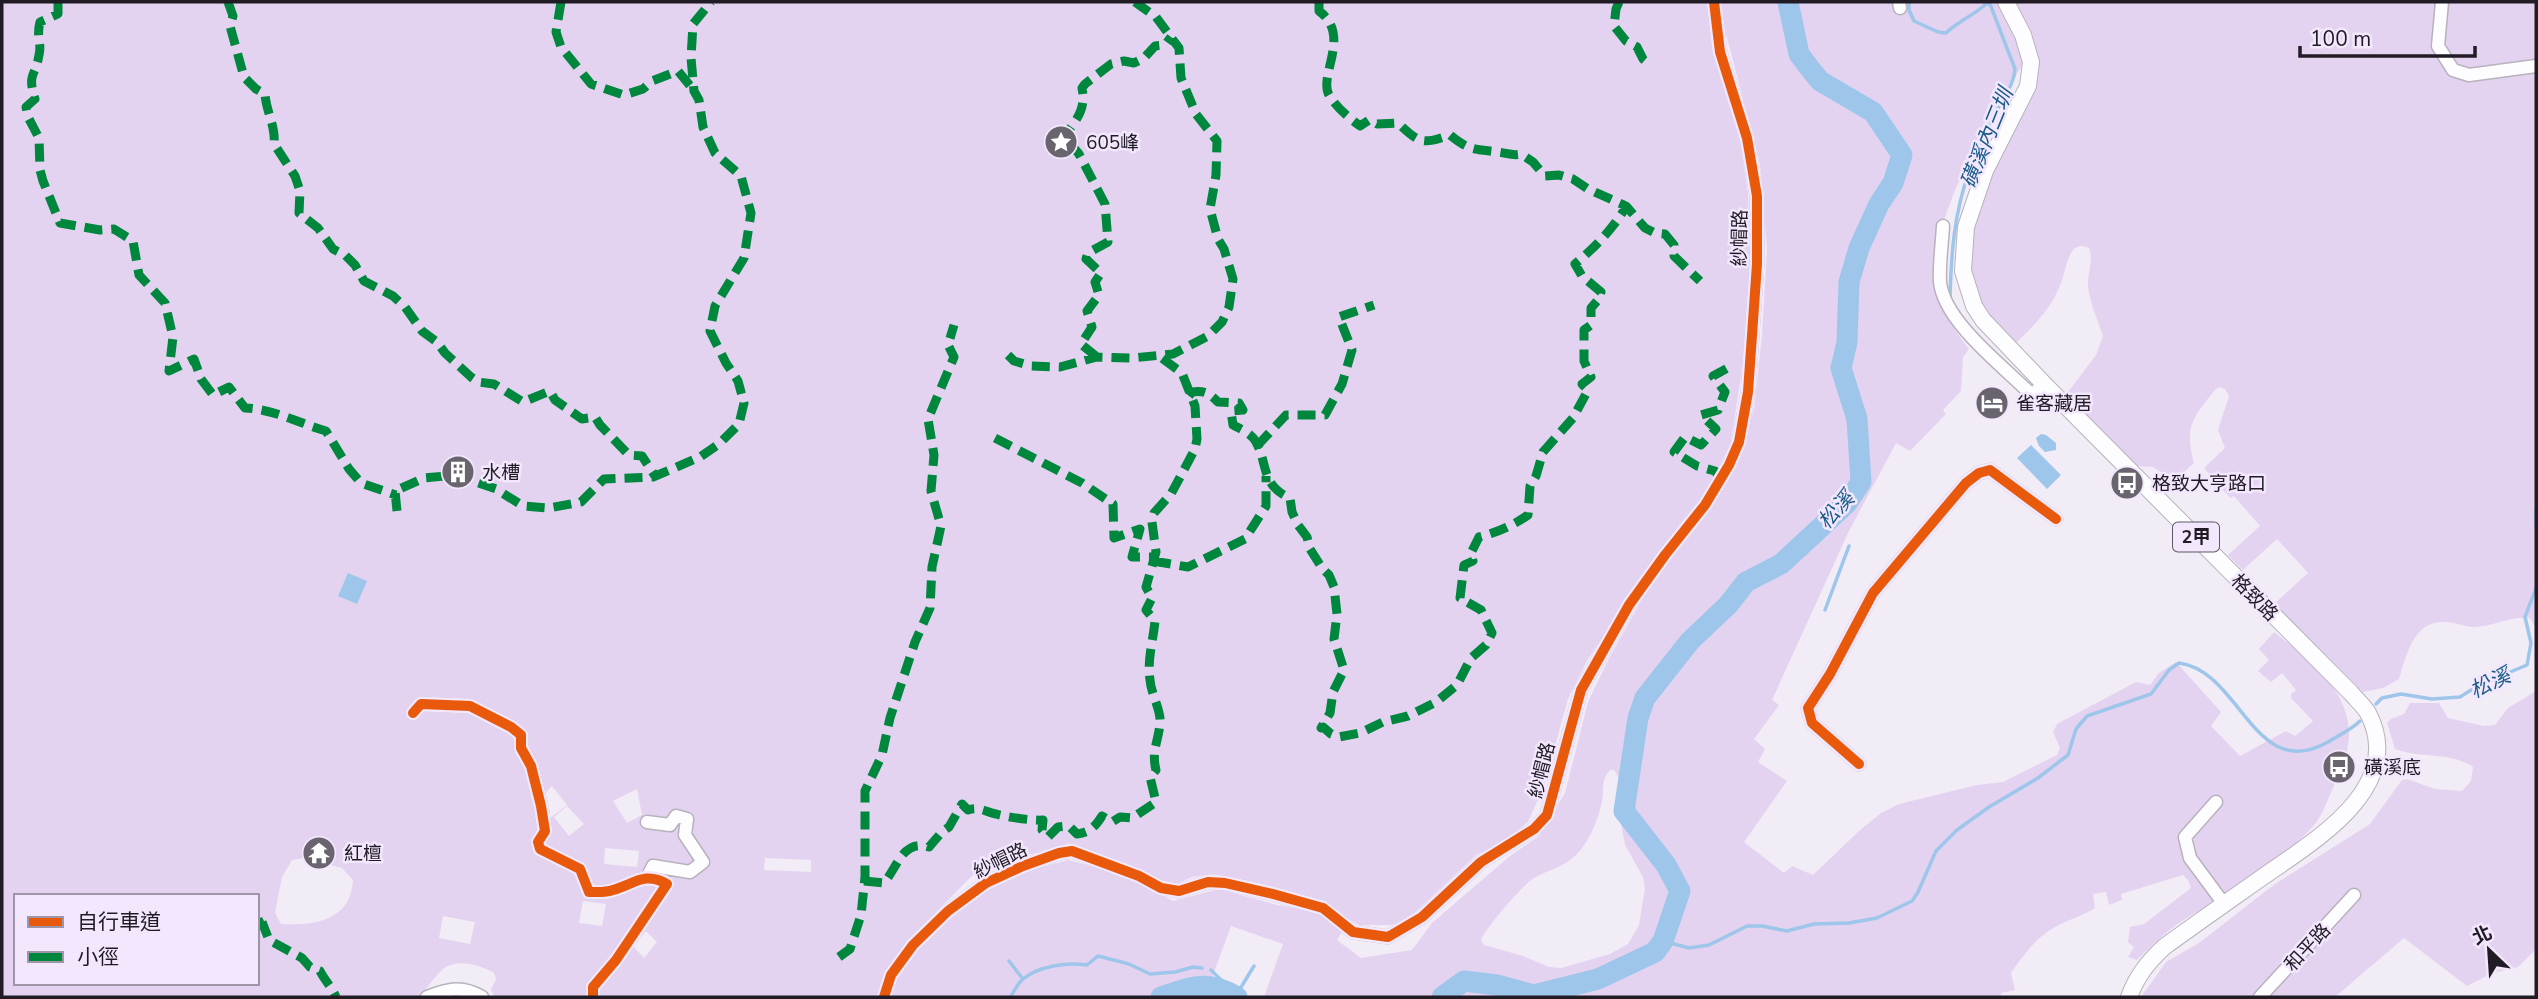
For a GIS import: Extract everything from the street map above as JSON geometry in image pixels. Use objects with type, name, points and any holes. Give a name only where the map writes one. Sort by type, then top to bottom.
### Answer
[{"type":"main road","name":"格致路","points":[[2006,2],[2023,36],[2031,62],[2028,86],[1985,171],[1966,227],[1963,271],[1974,306],[1983,320],[2044,384],[2351,693],[2367,712],[2374,730],[2377,754],[2372,775],[2361,796],[2318,838],[2164,947],[2145,965],[2135,980],[2129,997]]},
{"type":"street","name":"紗帽路","points":[[884,997],[891,975],[912,945],[948,911],[986,883],[1059,853],[1072,852],[1139,876],[1161,888],[1179,891],[1208,882],[1225,883],[1273,894],[1323,908],[1353,932],[1388,937],[1422,918],[1481,862],[1534,829],[1547,815],[1580,690],[1629,605],[1705,505],[1729,466],[1738,442],[1748,392],[1756,264],[1757,196],[1747,138],[1720,52],[1714,2]]},
{"type":"street","points":[[2442,2],[2438,46],[2453,70],[2469,75],[2536,66]]},
{"type":"street","points":[[1944,226],[1940,282],[1948,307],[1965,331],[2032,396],[2044,384]]},
{"type":"street","points":[[2002,365],[2015,354]]},
{"type":"street","points":[[1859,764],[1812,723],[1808,708],[1830,674],[1873,593],[1966,483],[1979,473],[1990,471],[2056,519]]},
{"type":"street","points":[[413,713],[421,704],[470,706],[510,727],[521,736],[521,748],[531,766],[541,806],[545,831],[538,842],[540,849],[580,869],[589,892],[608,892],[648,876],[667,884],[616,960],[593,987],[593,997]]},
{"type":"street","points":[[2216,802],[2185,837],[2190,858],[2224,904]]},
{"type":"street","points":[[647,822],[670,825],[676,816],[687,819],[685,835],[703,862],[690,872],[653,866],[648,876]]},
{"type":"street","name":"和平路","points":[[2260,997],[2354,895]]},
{"type":"street","points":[[427,997],[466,989],[482,997]]},
{"type":"shaded area","points":[[2,2],[1709,2],[1711,44],[1740,142],[1748,193],[1748,330],[1731,442],[1709,489],[1678,526],[1588,659],[1568,699],[1544,786],[1528,822],[1504,841],[1476,855],[1409,918],[1391,925],[1359,925],[1324,905],[1213,874],[1192,877],[1174,885],[1070,843],[975,873],[913,935],[890,970],[879,997],[495,997],[491,990],[496,979],[494,973],[482,967],[460,963],[441,971],[419,997],[2,997]],"holes":[[[552,786],[567,805],[549,819],[543,795]],[[637,789],[642,815],[627,823],[613,801]],[[567,806],[584,824],[569,836],[554,817]],[[605,848],[639,851],[637,867],[604,864]],[[304,858],[342,868],[353,880],[351,894],[338,912],[317,922],[281,924],[275,913],[282,877],[292,860]],[[765,858],[811,860],[811,872],[764,870]],[[583,901],[606,904],[602,926],[579,923]],[[443,916],[475,922],[470,944],[439,938]],[[646,931],[657,942],[644,958],[633,946]]]},
{"type":"shaded area","points":[[1722,2],[2000,2],[2025,59],[1964,170],[1941,231],[1936,261],[1937,296],[1969,349],[1963,357],[1961,391],[1943,410],[1946,414],[1910,451],[1896,443],[1848,533],[1772,700],[1779,705],[1754,739],[1765,749],[1758,762],[1787,781],[1744,842],[1784,873],[1792,866],[1813,875],[1859,831],[1881,813],[1899,804],[1977,785],[2003,782],[2057,755],[2060,748],[2053,732],[2057,724],[2136,682],[2150,685],[2159,673],[2176,662],[2221,712],[2211,726],[2240,756],[2286,731],[2295,736],[2313,721],[2291,698],[2291,694],[2296,690],[2282,673],[2271,682],[2258,671],[2269,660],[2259,649],[2274,632],[2326,679],[2346,714],[2349,734],[2346,756],[2318,820],[2290,848],[2253,878],[2233,893],[2176,925],[2137,960],[2128,957],[2134,947],[2128,942],[2130,927],[2144,924],[2191,888],[2188,880],[2183,875],[2121,894],[2122,900],[2109,905],[2106,892],[2093,894],[2095,908],[2051,929],[2032,946],[2011,973],[2015,990],[2001,993],[2001,997],[1264,997],[1283,944],[1231,926],[1205,997],[889,997],[896,978],[926,937],[1002,880],[1068,860],[1118,873],[1173,901],[1219,889],[1277,905],[1322,912],[1343,930],[1337,940],[1361,958],[1412,950],[1432,923],[1510,856],[1539,836],[1565,793],[1588,702],[1609,658],[1657,573],[1743,443],[1754,409],[1767,249],[1760,164],[1721,15]],"holes":[[[1610,770],[1614,770],[1621,782],[1618,809],[1625,845],[1643,877],[1645,888],[1639,925],[1628,944],[1610,954],[1561,968],[1549,967],[1484,945],[1481,940],[1484,934],[1522,889],[1534,878],[1566,863],[1581,849],[1598,815],[1605,777]]]},
{"type":"shaded area","points":[[2016,2],[2536,2],[2536,636],[2530,618],[2516,618],[2475,627],[2446,622],[2432,624],[2424,628],[2412,643],[2399,679],[2383,688],[2363,692],[2274,604],[2308,573],[2277,539],[2243,570],[2228,555],[2260,526],[2234,496],[2230,498],[2204,468],[2225,448],[2218,430],[2229,396],[2225,389],[2219,387],[2215,390],[2196,415],[2190,431],[2194,463],[2174,481],[2153,467],[2135,466],[2065,396],[2096,355],[2103,336],[2088,287],[2091,257],[2089,248],[2081,246],[2073,251],[2049,306],[2013,346],[1985,316],[1972,287],[1969,266],[1975,222],[1989,177],[2029,103],[2037,79],[2034,48]]},
{"type":"shaded area","points":[[2536,691],[2536,949],[2518,967],[2493,973],[2467,986],[2404,938],[2335,997],[2141,997],[2166,962],[2199,943],[2275,884],[2370,824],[2402,780],[2407,779],[2435,789],[2462,791],[2471,781],[2473,767],[2455,759],[2395,749],[2387,723],[2404,714],[2410,703],[2439,703],[2448,718],[2484,726],[2495,725],[2508,708]]},
{"type":"water","points":[[2041,434],[2056,443],[2056,450],[2045,452],[2039,446],[2036,438]]},
{"type":"water","points":[[2031,445],[2061,475],[2047,489],[2017,458]]},
{"type":"water","points":[[348,573],[367,581],[357,604],[338,596]]},
{"type":"waterway","name":"松溪","points":[[1442,997],[1464,981],[1497,985],[1534,995],[1598,979],[1655,952],[1663,941],[1680,891],[1666,865],[1624,811],[1638,718],[1645,698],[1690,641],[1728,605],[1746,582],[1781,564],[1847,503],[1861,482],[1857,419],[1841,368],[1847,342],[1849,282],[1859,248],[1879,204],[1893,183],[1902,155],[1873,112],[1820,81],[1799,54],[1788,2]]},
{"type":"waterway","name":"磺溪內三圳","points":[[1909,2],[1914,21],[1946,33],[1986,4],[1990,4],[2015,69],[2010,86],[1985,134],[1964,187],[1954,235],[1950,299]]},
{"type":"waterway","name":"松溪","points":[[2536,509],[2536,526]]},
{"type":"waterway","points":[[1825,610],[1849,546]]},
{"type":"waterway","name":"松溪","points":[[2376,704],[2382,698],[2401,694],[2432,699],[2460,697],[2479,685],[2527,665],[2531,643],[2525,617],[2536,588]]},
{"type":"waterway","name":"松溪","points":[[1663,941],[1689,948],[1709,945],[1747,926],[1787,931],[1814,924],[1849,923],[1877,918],[1912,901],[1936,851],[1957,830],[2038,778],[2068,755],[2076,729],[2087,716],[2151,694],[2169,670],[2179,663],[2200,670],[2218,685],[2265,738],[2282,748],[2303,751],[2328,742],[2360,721]]},
{"type":"waterway","points":[[1010,997],[1021,981],[1037,971],[1062,965],[1087,965],[1098,956],[1129,964],[1150,974],[1202,968]]},
{"type":"waterway","points":[[1009,961],[1023,979]]},
{"type":"waterway","points":[[1235,997],[1254,966]]},
{"type":"waterway","points":[[1211,970],[1226,990]]},
{"type":"waterway","name":"松溪","points":[[1161,997],[1199,986],[1217,988],[1237,997]]},
{"type":"marked path","points":[[58,2],[58,14],[40,22],[40,51],[32,80],[35,99],[26,107],[39,138],[43,181],[60,223],[100,230],[114,229],[133,241],[139,275],[165,303],[173,337],[169,371],[194,359],[201,379],[213,395],[229,387],[245,408],[276,414],[326,431],[349,469],[361,483],[396,495]]},
{"type":"marked path","points":[[228,2],[233,16],[230,26],[244,77],[265,94],[274,131],[274,144],[295,176],[300,191],[299,213],[318,228],[333,249],[345,255],[355,265],[364,281],[393,296],[405,307],[422,331],[437,342],[471,377],[478,382],[494,384],[523,402],[550,391],[555,400],[582,419],[595,417],[629,455],[642,456],[655,476]]},
{"type":"marked path","points":[[561,2],[556,32],[561,47],[591,84],[624,95],[643,89],[652,81],[678,71],[692,88]]},
{"type":"marked path","points":[[397,511],[395,491],[424,478],[456,475],[496,489],[523,506],[549,508],[581,502],[604,479],[653,477],[700,457],[719,444],[739,424],[744,403],[738,381],[710,331],[715,306],[744,258],[751,213],[741,176],[715,153],[703,127],[699,100],[694,91],[691,58],[693,24],[711,2]]},
{"type":"marked path","points":[[1008,355],[1014,361],[1031,366],[1060,367],[1097,357],[1132,358],[1173,354],[1208,336],[1222,322],[1229,307],[1233,279],[1210,209],[1216,175],[1217,141],[1196,114],[1181,78],[1179,48],[1156,17],[1135,2]]},
{"type":"marked path","points":[[1319,2],[1319,11],[1333,32],[1334,43],[1327,77],[1329,95],[1335,104],[1360,126],[1369,120],[1377,124],[1398,123],[1421,140],[1450,135],[1473,148],[1512,155],[1521,154],[1533,162],[1545,176],[1559,175],[1573,179],[1588,189],[1626,206],[1645,228],[1665,234],[1674,245],[1674,256],[1700,281]]},
{"type":"marked path","points":[[1619,2],[1614,26],[1626,41],[1637,47],[1649,64]]},
{"type":"marked path","points":[[1097,357],[1081,344],[1092,327],[1087,311],[1099,295],[1095,282],[1101,273],[1086,259],[1088,253],[1108,242],[1105,204],[1079,154],[1069,142],[1061,142],[1081,111],[1082,88],[1085,84],[1111,64],[1124,61],[1134,63],[1144,58],[1155,46],[1165,45],[1171,37]]},
{"type":"marked path","points":[[1189,396],[1192,392],[1204,392],[1218,402],[1239,403],[1243,410],[1231,411],[1233,425],[1249,434],[1256,442],[1270,481],[1290,498],[1298,525],[1334,587],[1337,614],[1334,639],[1344,670],[1333,692],[1330,713],[1321,728],[1339,737],[1360,733],[1383,722],[1408,716],[1436,702],[1457,685],[1471,658],[1486,645],[1492,633],[1481,610],[1460,598],[1464,565],[1473,561],[1471,553],[1479,537],[1505,528],[1528,515],[1530,486],[1543,452],[1573,418],[1588,390],[1582,384],[1591,377],[1584,361],[1584,330],[1591,325],[1591,308],[1601,292],[1582,276],[1575,264],[1615,223],[1626,207],[1622,204]]},
{"type":"marked path","points":[[1257,446],[1286,415],[1325,415],[1342,384],[1352,350],[1339,317],[1374,305]]},
{"type":"marked path","points":[[839,957],[850,949],[861,915],[865,877],[865,791],[882,755],[890,718],[915,642],[930,608],[932,567],[941,526],[931,491],[934,455],[928,419],[954,357],[948,345],[954,325]]},
{"type":"marked path","points":[[864,881],[884,883],[907,850],[920,846],[929,847],[949,827],[962,804],[968,810],[979,809],[1001,815],[1043,820],[1042,830],[1048,837],[1058,827],[1069,826],[1077,834],[1085,832],[1102,816],[1112,822],[1120,817],[1132,818],[1156,802],[1150,777],[1156,770],[1154,757],[1160,717],[1149,672],[1155,621],[1146,610],[1152,598],[1146,587],[1156,552],[1152,522],[1154,513],[1171,494],[1195,449],[1197,439],[1195,406],[1182,373],[1159,356]]},
{"type":"marked path","points":[[1721,479],[1715,471],[1697,466],[1674,452],[1685,437],[1701,445],[1716,429],[1701,415],[1718,410],[1725,392],[1713,376],[1733,365]]},
{"type":"marked path","points":[[995,438],[1082,483],[1113,504],[1114,538],[1140,529],[1132,557],[1154,557]]},
{"type":"marked path","points":[[1153,561],[1188,567],[1245,539],[1266,506],[1266,476]]},
{"type":"marked path","points":[[264,921],[262,922],[269,940],[320,971],[336,997]]},
{"type":"cycle path","points":[[884,997],[891,975],[913,945],[948,911],[986,883],[1059,853],[1072,851],[1139,876],[1161,888],[1179,891],[1208,882],[1225,883],[1273,894],[1323,908],[1353,932],[1388,937],[1422,917],[1481,862],[1534,829],[1547,815],[1581,690],[1629,605],[1705,505],[1729,465],[1739,442],[1748,392],[1757,264],[1757,196],[1747,138],[1720,52],[1714,2]]},
{"type":"cycle path","points":[[1859,764],[1812,723],[1808,708],[1830,674],[1873,593],[1966,483],[1979,473],[1990,470],[2056,519]]},
{"type":"cycle path","points":[[413,713],[421,704],[470,706],[521,735],[521,748],[531,766],[541,806],[545,831],[538,842],[540,849],[580,869],[589,892],[610,891],[646,879],[667,884],[616,960],[593,987],[593,997]]},
{"type":"place","name":"605峰","points":[[1061,142]]},
{"type":"place","name":"雀客藏居","points":[[1992,403]]},
{"type":"place","name":"水槽","points":[[458,472]]},
{"type":"place","name":"格致大亨路口","points":[[2127,483]]},
{"type":"place","name":"磺溪底","points":[[2339,767]]},
{"type":"place","name":"紅檀","points":[[319,853]]}]
